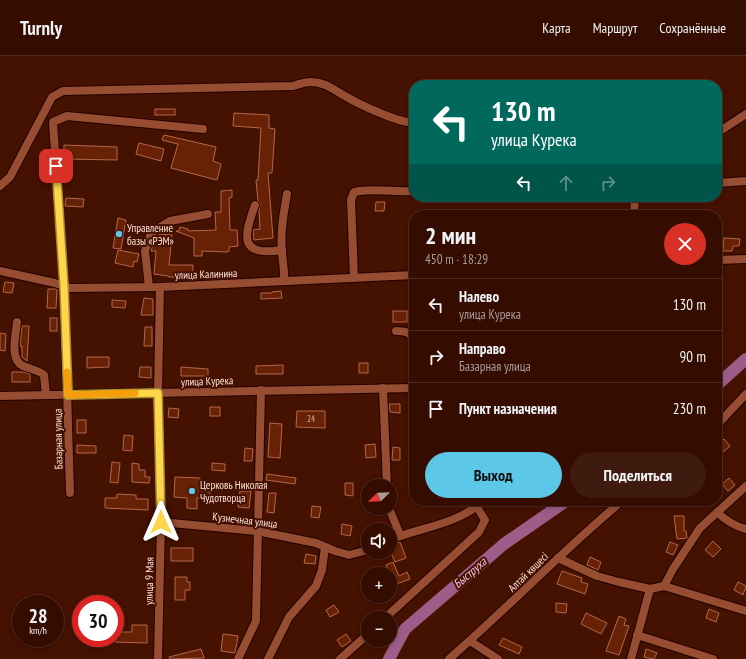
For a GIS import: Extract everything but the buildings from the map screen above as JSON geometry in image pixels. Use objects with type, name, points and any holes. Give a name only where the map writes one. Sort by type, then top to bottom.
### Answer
[{"type":"street","points":[[0,186],[10,177],[52,97],[62,91],[293,86],[311,82],[328,85],[346,97],[409,122]]},
{"type":"street","points":[[722,130],[746,114]]},
{"type":"street","name":"Базарная улица","points":[[70,493],[64,286],[53,122],[67,116],[203,128]]},
{"type":"street","points":[[722,183],[746,181]]},
{"type":"street","points":[[354,278],[350,200],[354,192],[361,190],[392,192],[409,191]]},
{"type":"street","points":[[284,281],[285,268],[282,250],[282,219],[287,194]]},
{"type":"street","points":[[255,205],[247,229],[246,238],[250,246],[259,252],[282,250]]},
{"type":"street","points":[[148,287],[145,251],[151,232],[170,222],[208,214]]},
{"type":"street","points":[[722,260],[746,259]]},
{"type":"street","name":"улица Калинина","points":[[0,271],[70,288],[160,287],[409,276]]},
{"type":"street","name":"улица 9 Мая","points":[[158,659],[161,522],[158,393],[160,287]]},
{"type":"street","points":[[17,322],[15,349],[16,361],[21,365],[40,371],[44,375],[46,395]]},
{"type":"street","points":[[396,331],[407,332],[409,334]]},
{"type":"street","points":[[383,388],[388,479]]},
{"type":"street","name":"улица Курека","points":[[0,396],[409,388]]},
{"type":"street","points":[[238,659],[256,621],[261,390]]},
{"type":"street","points":[[722,420],[746,394]]},
{"type":"street","points":[[664,586],[673,569],[700,528],[746,486]]},
{"type":"street","name":"Алтай көшесі","points":[[449,659],[470,641],[590,527],[616,506]]},
{"type":"street","points":[[392,611],[479,532],[485,520],[477,507],[460,516],[434,526],[397,536]]},
{"type":"street","points":[[718,512],[724,519],[736,526],[746,529]]},
{"type":"street","points":[[392,515],[400,535]]},
{"type":"street","name":"Кузнечная улица","points":[[161,522],[257,530],[316,543],[349,555],[361,552]]},
{"type":"street","points":[[268,659],[289,617],[316,586],[322,570],[326,547]]},
{"type":"street","points":[[558,558],[597,576],[650,589],[664,586],[746,611]]},
{"type":"street","points":[[631,659],[650,589]]},
{"type":"street","points":[[637,634],[713,659]]},
{"type":"street","points":[[340,659],[361,640]]},
{"type":"street","points":[[470,641],[498,659]]},
{"type":"waterway","name":"Быструха","points":[[722,381],[746,359]]},
{"type":"waterway","name":"Быструха","points":[[389,659],[405,629],[504,544],[559,506]]},
{"type":"slow traffic","points":[[67,372],[68,395],[135,393]]},
{"type":"place","name":"Управление базы «РЭМ»","points":[[119,234]]},
{"type":"place","name":"Церковь Николая Чудотворца","points":[[192,491]]},
{"type":"route","points":[[56,166],[64,286],[68,395],[158,393],[161,457],[161,522]]}]
